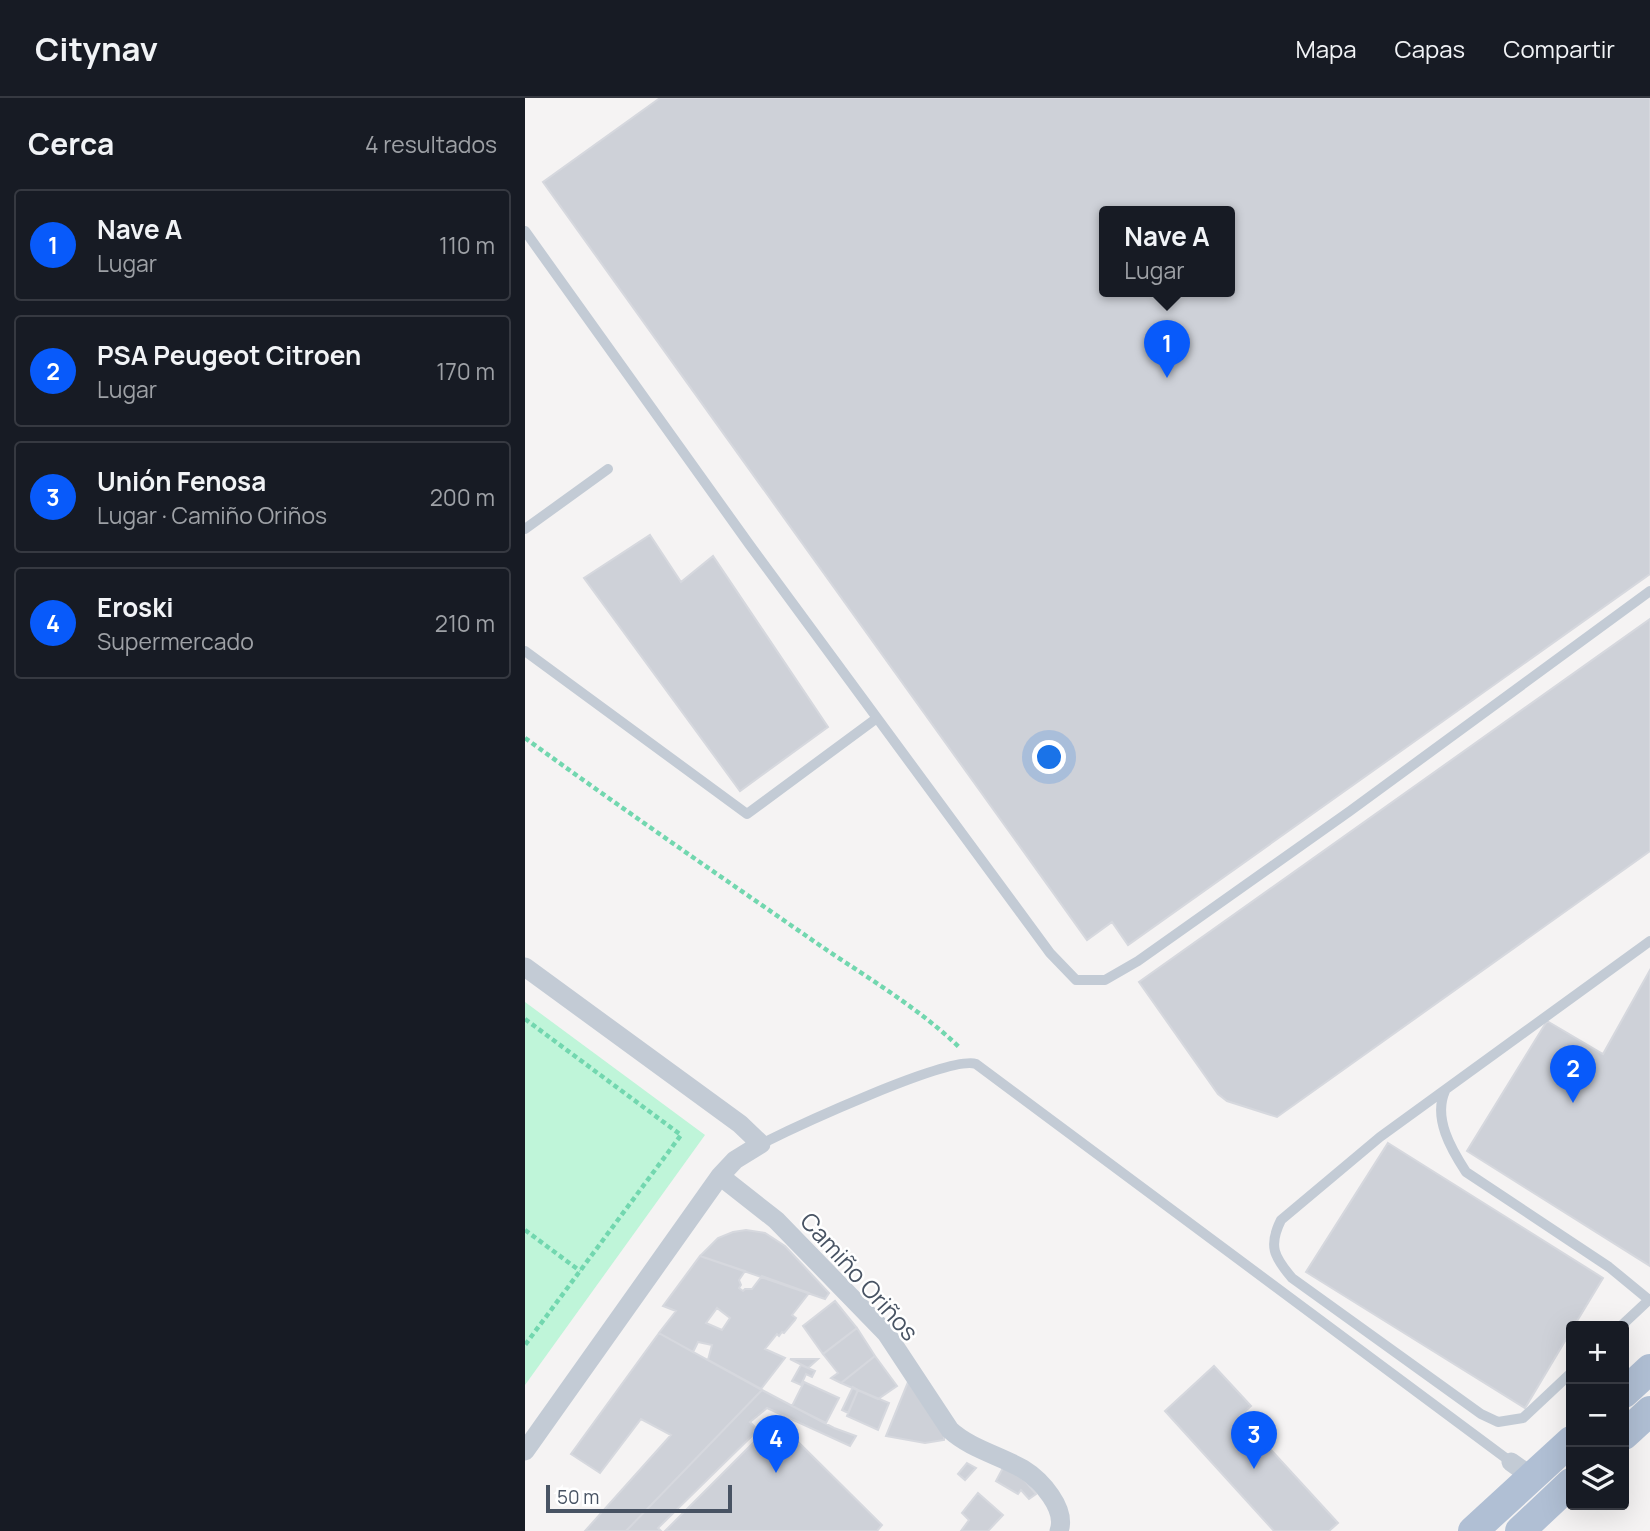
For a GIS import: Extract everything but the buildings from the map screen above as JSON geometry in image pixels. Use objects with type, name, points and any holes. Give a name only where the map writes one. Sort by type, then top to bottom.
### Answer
[{"type":"main road","points":[[1629,1388],[1650,1369]]},
{"type":"main road","points":[[1629,1430],[1650,1411]]},
{"type":"main road","points":[[1473,1531],[1522,1470],[1566,1444]]},
{"type":"main road","points":[[1520,1531],[1566,1488]]},
{"type":"street","points":[[525,967],[740,1124],[761,1144],[736,1160],[720,1177],[525,1451]]},
{"type":"street","name":"Camiño Oriños","points":[[720,1177],[776,1220],[886,1333],[950,1430],[960,1439],[1025,1470],[1053,1499],[1061,1512],[1062,1523],[1059,1531]]},
{"type":"lane","points":[[525,231],[877,718],[1050,953],[1076,980],[1105,980],[1138,961],[1328,827],[1650,591]]},
{"type":"lane","points":[[525,528],[608,469]]},
{"type":"lane","points":[[525,651],[747,814],[877,718]]},
{"type":"lane","points":[[1566,1378],[1523,1418],[1498,1422],[1481,1414],[1292,1278],[1279,1263],[1274,1248],[1274,1235],[1281,1220],[1380,1136],[1650,941]]},
{"type":"lane","points":[[761,1144],[809,1120],[919,1077],[963,1062],[976,1064],[1522,1470]]},
{"type":"lane","points":[[1446,1088],[1441,1101],[1442,1121],[1453,1152],[1466,1172],[1609,1267],[1649,1300],[1626,1321]]},
{"type":"path","points":[[525,738],[907,1007],[947,1036],[976,1064]]},
{"type":"path","points":[[525,1020],[681,1135],[525,1345]]},
{"type":"path","points":[[525,1230],[580,1271]]},
{"type":"green space","points":[[525,1002],[705,1135],[525,1385]]},
{"type":"place","name":"Nave A","points":[[1167,378]]},
{"type":"place","name":"PSA Peugeot Citroen","points":[[1573,1103]]},
{"type":"place","name":"Unión Fenosa","points":[[1254,1469]]},
{"type":"place","name":"Eroski","points":[[776,1473]]}]
